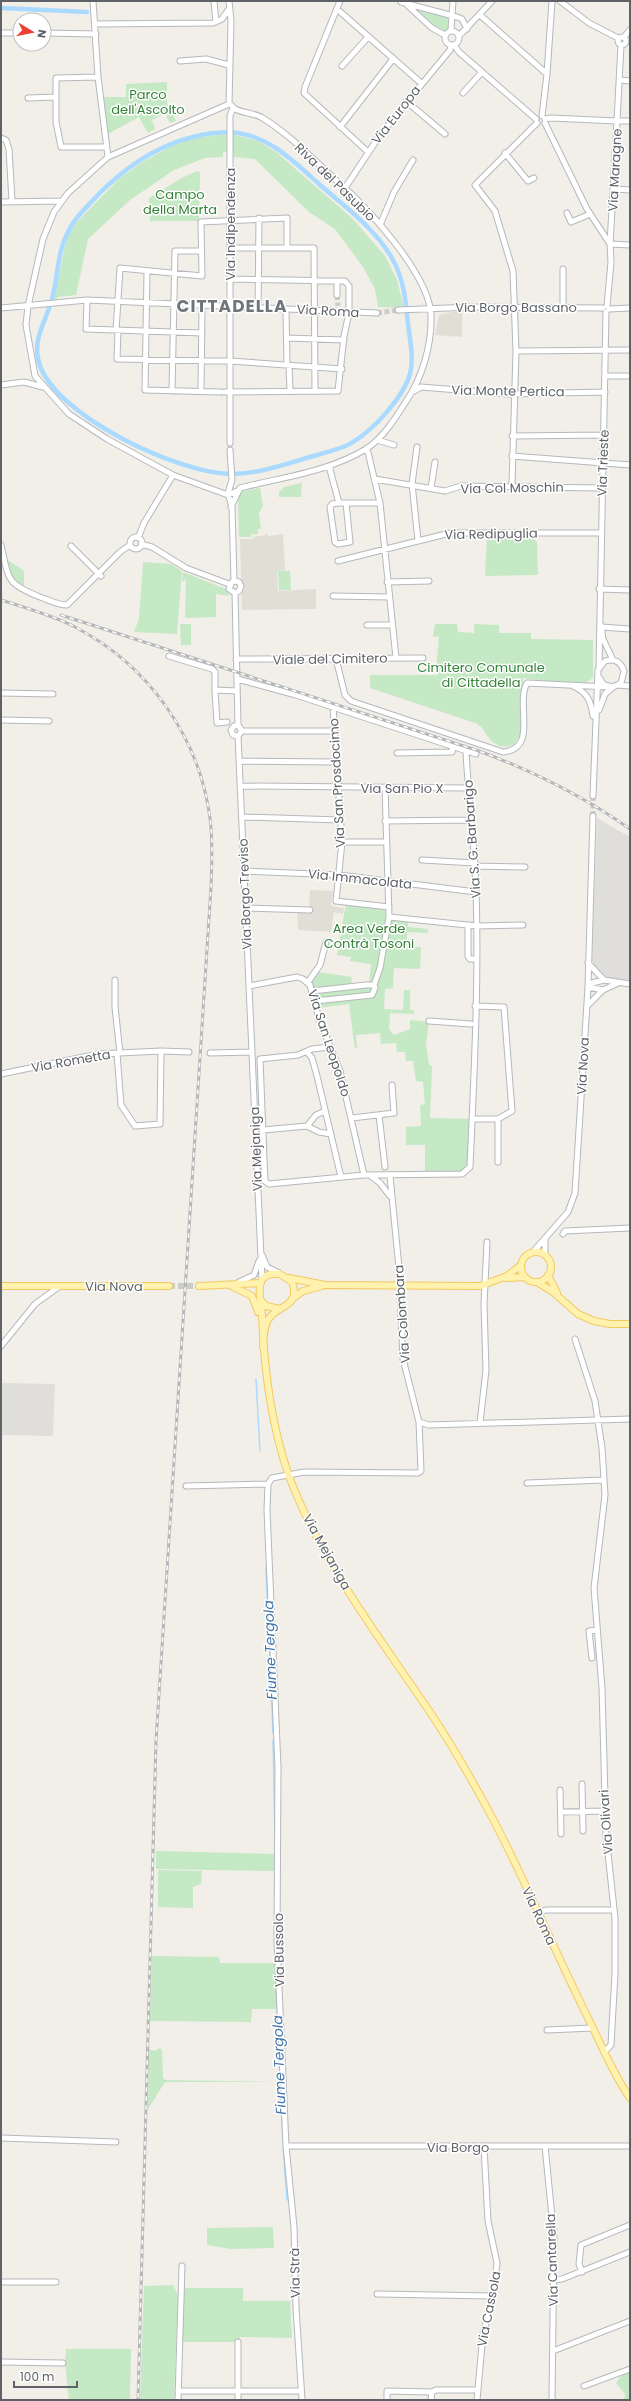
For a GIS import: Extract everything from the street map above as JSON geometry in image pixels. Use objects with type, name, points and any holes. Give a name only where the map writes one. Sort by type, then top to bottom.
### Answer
[{"type":"main road","name":"Via Nova","points":[[288,1277],[325,1285],[485,1285],[500,1279],[521,1265],[524,1258],[533,1252]]},
{"type":"main road","points":[[533,1252],[545,1255],[551,1267],[548,1275],[537,1282]]},
{"type":"main road","points":[[521,1265],[525,1277]]},
{"type":"main road","points":[[233,1286],[261,1281],[270,1274],[280,1274]]},
{"type":"main road","name":"Via Mejaniga","points":[[280,1274],[288,1277]]},
{"type":"main road","points":[[548,1275],[560,1298],[578,1314],[594,1321],[610,1324],[630,1324]]},
{"type":"main road","points":[[288,1277],[294,1287],[292,1299]]},
{"type":"main road","name":"Via Nova","points":[[500,1279],[525,1277],[537,1282],[560,1298]]},
{"type":"main road","name":"Via Mejaniga","points":[[261,1281],[259,1297],[263,1347],[273,1413],[289,1474],[322,1548],[355,1601],[444,1735]]},
{"type":"main road","points":[[199,1286],[224,1285],[247,1289],[259,1297],[266,1306],[280,1309]]},
{"type":"main road","name":"Via Nova","points":[[292,1299],[303,1291],[325,1285]]},
{"type":"main road","name":"Via Nova","points":[[1,1286],[169,1286]]},
{"type":"main road","name":"Via Mejaniga","points":[[233,1286],[254,1299],[262,1337]]},
{"type":"main road","name":"Via Mejaniga","points":[[263,1347],[268,1321],[292,1299]]},
{"type":"main road","name":"Via Roma","points":[[444,1735],[494,1821],[592,2028],[630,2098]]},
{"type":"street","points":[[92,1],[96,34],[98,77],[108,157]]},
{"type":"street","points":[[214,1],[216,16],[223,21],[229,30],[230,65],[226,105],[204,113],[108,157],[61,202],[54,212],[43,239],[28,306],[26,326],[31,364],[35,376],[68,414],[92,430],[173,475],[228,495]]},
{"type":"street","points":[[223,21],[229,9],[229,1]]},
{"type":"street","points":[[340,1],[305,87],[304,93],[368,152]]},
{"type":"street","points":[[445,35],[451,30],[453,1]]},
{"type":"street","points":[[452,45],[458,41],[459,36],[492,1]]},
{"type":"street","points":[[552,1],[544,120],[590,214],[610,244],[630,245]]},
{"type":"street","points":[[400,2],[462,19],[467,29]]},
{"type":"street","points":[[400,2],[432,28],[445,35]]},
{"type":"street","points":[[564,2],[590,23],[618,38],[624,37],[630,30]]},
{"type":"street","points":[[337,9],[421,83]]},
{"type":"street","points":[[480,15],[547,74]]},
{"type":"street","points":[[95,24],[223,21]]},
{"type":"street","points":[[451,30],[459,36]]},
{"type":"street","points":[[1,33],[12,33]]},
{"type":"street","points":[[52,33],[96,34]]},
{"type":"street","points":[[445,35],[446,41],[536,121]]},
{"type":"street","points":[[342,66],[368,37]]},
{"type":"street","points":[[621,45],[626,42],[624,37]]},
{"type":"street","points":[[618,38],[617,41],[621,45],[617,121],[630,121]]},
{"type":"street","name":"Via Europa","points":[[345,188],[368,152],[406,101],[450,50],[452,45]]},
{"type":"street","points":[[180,61],[206,59],[230,65]]},
{"type":"street","points":[[340,127],[394,59]]},
{"type":"street","points":[[463,93],[482,72]]},
{"type":"street","points":[[98,77],[56,78],[55,97],[58,138],[61,147],[106,147]]},
{"type":"street","points":[[620,80],[630,81]]},
{"type":"street","points":[[28,98],[55,97]]},
{"type":"street","points":[[406,101],[445,134]]},
{"type":"street","name":"Riva del Pasubio","points":[[226,105],[259,116],[280,130],[345,188],[380,225],[412,268],[421,284],[431,314],[424,361],[413,392],[377,440],[367,448],[329,466],[238,490],[228,495]]},
{"type":"street","name":"Via Indipendenza","points":[[230,443],[230,114],[233,108]]},
{"type":"street","name":"Via Maragne","points":[[536,121],[541,125],[544,120],[551,118],[617,121],[610,244],[611,262],[606,309]]},
{"type":"street","points":[[512,485],[516,307],[512,267],[498,218],[492,205],[475,185],[536,121],[544,120]]},
{"type":"street","points":[[1,138],[6,140],[9,149],[12,201]]},
{"type":"street","points":[[505,153],[528,181],[534,178]]},
{"type":"street","points":[[380,225],[394,192],[413,160]]},
{"type":"street","points":[[614,189],[630,190]]},
{"type":"street","points":[[1,202],[61,202]]},
{"type":"street","points":[[567,213],[571,222],[590,214]]},
{"type":"street","points":[[258,309],[260,247],[259,218]]},
{"type":"street","points":[[287,248],[286,218],[259,218],[201,222],[202,276],[147,272],[120,268],[117,359],[230,362],[316,366],[342,369]]},
{"type":"street","points":[[231,248],[314,248],[315,391]]},
{"type":"street","points":[[172,391],[175,333],[175,249],[201,251]]},
{"type":"street","points":[[563,307],[564,268]]},
{"type":"street","points":[[147,272],[146,359],[144,390],[201,392],[337,392],[342,369],[344,338],[349,313],[349,286],[345,281],[230,279]]},
{"type":"street","points":[[337,281],[337,295]]},
{"type":"street","points":[[87,300],[86,329],[202,333]]},
{"type":"street","name":"Via Roma","points":[[1,308],[28,306],[57,301],[87,300],[174,303],[258,309],[377,313]]},
{"type":"street","points":[[201,392],[202,305]]},
{"type":"street","points":[[338,306],[338,312]]},
{"type":"street","points":[[398,310],[428,308]]},
{"type":"street","name":"Via Borgo Bassano","points":[[428,308],[630,308]]},
{"type":"street","points":[[286,309],[290,391]]},
{"type":"street","name":"Via Trieste","points":[[599,667],[598,614],[606,376],[606,309]]},
{"type":"street","points":[[287,338],[344,338]]},
{"type":"street","points":[[516,351],[630,350]]},
{"type":"street","points":[[606,376],[630,376]]},
{"type":"street","points":[[1,385],[24,382],[43,387]]},
{"type":"street","name":"Via Monte Pertica","points":[[413,392],[420,387],[491,393],[605,392]]},
{"type":"street","points":[[512,436],[604,435]]},
{"type":"street","points":[[377,440],[394,446]]},
{"type":"street","points":[[417,447],[412,484],[418,540]]},
{"type":"street","points":[[367,448],[380,503],[396,658]]},
{"type":"street","name":"Via Borgo Treviso","points":[[230,450],[232,480],[228,495],[231,507],[234,580],[239,582],[241,586],[239,591],[235,593],[238,725],[234,726],[231,730],[233,735],[238,736],[240,761],[252,1052]]},
{"type":"street","points":[[512,456],[630,465]]},
{"type":"street","points":[[431,488],[435,462]]},
{"type":"street","points":[[329,466],[339,503]]},
{"type":"street","points":[[173,475],[144,523],[138,538],[141,544],[152,547],[186,568],[229,584]]},
{"type":"street","name":"Via Col Moschin","points":[[375,479],[412,484],[445,491],[462,486],[512,485],[602,488]]},
{"type":"street","points":[[232,480],[233,484],[238,490]]},
{"type":"street","name":"Via Borgo Treviso","points":[[231,507],[238,490]]},
{"type":"street","points":[[346,503],[350,542],[338,544],[335,542],[330,507],[332,504],[339,503],[346,503],[380,503]]},
{"type":"street","name":"Via Redipuglia","points":[[338,561],[384,548],[450,533],[600,532]]},
{"type":"street","points":[[1,545],[6,569],[12,583],[20,589],[58,604],[67,605],[100,575],[120,552],[130,545],[132,539],[138,538]]},
{"type":"street","points":[[130,545],[135,549],[141,544]]},
{"type":"street","points":[[71,546],[100,575]]},
{"type":"street","points":[[229,584],[234,580]]},
{"type":"street","points":[[387,582],[429,581]]},
{"type":"street","points":[[229,584],[230,591],[235,593]]},
{"type":"street","points":[[599,589],[630,590]]},
{"type":"street","points":[[333,596],[389,597]]},
{"type":"street","name":"Via Trieste","points":[[598,614],[603,639],[613,660]]},
{"type":"street","points":[[366,625],[392,625]]},
{"type":"street","points":[[601,627],[630,629]]},
{"type":"street","points":[[169,656],[215,672],[217,723],[227,722]]},
{"type":"street","name":"Viale del Cimitero","points":[[236,659],[423,658]]},
{"type":"street","points":[[336,659],[345,695],[352,701],[503,752],[519,746],[524,736],[525,688],[527,684],[630,686]]},
{"type":"street","points":[[593,796],[599,667],[605,661],[613,660],[620,664],[624,671],[630,674]]},
{"type":"street","points":[[595,729],[600,704],[604,694],[623,679],[624,671]]},
{"type":"street","points":[[570,684],[592,682],[598,675]]},
{"type":"street","points":[[598,675],[601,683],[613,686]]},
{"type":"street","points":[[237,679],[333,707],[476,754]]},
{"type":"street","points":[[570,684],[583,690],[587,695],[591,704],[595,729]]},
{"type":"street","points":[[215,690],[237,690]]},
{"type":"street","points":[[1,693],[53,694]]},
{"type":"street","name":"Via San Prosdocimo","points":[[333,707],[335,762],[342,842],[336,901],[389,907]]},
{"type":"street","points":[[1,720],[49,721]]},
{"type":"street","points":[[238,725],[242,731]]},
{"type":"street","points":[[242,731],[333,731]]},
{"type":"street","points":[[238,736],[242,731]]},
{"type":"street","points":[[397,752],[452,752],[453,746]]},
{"type":"street","name":"Via S. G. Barbarigo","points":[[390,1176],[454,1175],[466,1172],[470,1167],[477,926],[475,864],[470,820],[466,751]]},
{"type":"street","points":[[240,761],[335,762]]},
{"type":"street","name":"Via San Pio X","points":[[241,786],[468,788]]},
{"type":"street","points":[[315,1002],[372,995],[375,991],[374,985],[380,968],[389,917],[385,787]]},
{"type":"street","name":"Via Nova","points":[[533,1252],[568,1212],[575,1193],[587,1006],[593,816]]},
{"type":"street","points":[[242,817],[340,820]]},
{"type":"street","points":[[385,821],[470,820]]},
{"type":"street","points":[[342,842],[386,842]]},
{"type":"street","points":[[422,860],[525,867]]},
{"type":"street","name":"Via Immacolata","points":[[244,871],[339,875],[476,892]]},
{"type":"street","points":[[246,908],[310,910]]},
{"type":"street","points":[[389,917],[477,926],[523,924]]},
{"type":"street","points":[[468,925],[468,956],[470,959],[476,959]]},
{"type":"street","points":[[308,982],[320,965],[326,942]]},
{"type":"street","points":[[588,963],[604,980]]},
{"type":"street","name":"Via San Leopoldo","points":[[249,986],[293,977],[308,982],[312,991],[319,1019],[344,1084],[364,1175]]},
{"type":"street","points":[[115,980],[115,1007],[121,1105],[135,1126],[160,1124],[162,1051]]},
{"type":"street","points":[[588,985],[604,980],[630,984]]},
{"type":"street","points":[[587,1006],[603,990],[618,983]]},
{"type":"street","points":[[312,991],[374,985]]},
{"type":"street","points":[[588,985],[603,990]]},
{"type":"street","points":[[472,1119],[498,1119],[512,1111],[504,1008],[474,1006]]},
{"type":"street","points":[[429,1021],[471,1024]]},
{"type":"street","points":[[330,1047],[312,1049],[298,1055],[260,1059],[266,1183],[364,1175],[390,1176]]},
{"type":"street","name":"Via Rometta","points":[[1,1074],[98,1054],[162,1051],[189,1052]]},
{"type":"street","points":[[210,1053],[252,1052]]},
{"type":"street","name":"Via Mejaniga","points":[[252,1052],[261,1281]]},
{"type":"street","points":[[307,1052],[312,1058],[341,1177]]},
{"type":"street","points":[[253,1076],[260,1076]]},
{"type":"street","points":[[352,1118],[394,1113],[392,1085]]},
{"type":"street","points":[[307,1126],[316,1115],[325,1111]]},
{"type":"street","points":[[379,1115],[385,1167]]},
{"type":"street","points":[[498,1119],[498,1162]]},
{"type":"street","points":[[263,1130],[307,1126],[319,1132],[331,1134]]},
{"type":"street","points":[[257,1160],[264,1160]]},
{"type":"street","name":"Via Colombara","points":[[370,1176],[389,1192],[392,1204]]},
{"type":"street","name":"Via Colombara","points":[[289,1474],[304,1472],[418,1473],[421,1470],[419,1422],[403,1360],[400,1286],[390,1176]]},
{"type":"street","points":[[563,1234],[565,1231],[630,1228]]},
{"type":"street","points":[[545,1239],[545,1255]]},
{"type":"street","points":[[480,1423],[486,1370],[484,1325],[487,1242]]},
{"type":"street","name":"Via Mejaniga","points":[[259,1245],[267,1267],[280,1274]]},
{"type":"street","name":"Via Mejaniga","points":[[233,1286],[254,1276],[260,1258]]},
{"type":"street","points":[[1,1346],[35,1304],[60,1286]]},
{"type":"street","name":"Via Olivari","points":[[575,1339],[595,1400],[605,1495],[594,1588],[602,1688],[604,1811],[614,1910],[615,1974],[611,2045],[604,2052]]},
{"type":"street","points":[[419,1422],[430,1424],[630,1420]]},
{"type":"street","points":[[186,1486],[268,1484],[272,1478],[289,1474]]},
{"type":"street","points":[[527,1483],[604,1480]]},
{"type":"street","name":"Via Bussolo","points":[[268,1484],[267,1510],[277,1753],[277,1942],[286,2146]]},
{"type":"street","points":[[592,1658],[589,1631],[597,1630]]},
{"type":"street","points":[[582,1784],[583,1831]]},
{"type":"street","points":[[560,1790],[561,1834]]},
{"type":"street","points":[[561,1812],[604,1811]]},
{"type":"street","points":[[537,1913],[546,1910],[614,1910]]},
{"type":"street","points":[[547,2030],[592,2028]]},
{"type":"street","points":[[1,2138],[116,2142]]},
{"type":"street","name":"Via Borgo","points":[[286,2146],[630,2146]]},
{"type":"street","name":"Via Strà","points":[[286,2146],[294,2227],[300,2391],[302,2400]]},
{"type":"street","name":"Via Cantarella","points":[[545,2146],[554,2237],[552,2400]]},
{"type":"street","name":"Via Cassola","points":[[477,2400],[483,2334],[493,2296],[497,2263],[488,2221],[484,2147]]},
{"type":"street","points":[[582,2272],[579,2264],[581,2245],[630,2225]]},
{"type":"street","points":[[554,2280],[562,2279],[582,2272],[630,2252]]},
{"type":"street","points":[[178,2400],[182,2266]]},
{"type":"street","points":[[1,2282],[56,2282]]},
{"type":"street","points":[[377,2294],[493,2296]]},
{"type":"street","points":[[553,2351],[630,2321]]},
{"type":"street","points":[[238,2342],[238,2400]]},
{"type":"street","points":[[1,2362],[63,2363]]},
{"type":"street","points":[[584,2386],[630,2368]]},
{"type":"street","points":[[387,2400],[387,2391],[432,2392],[477,2390]]},
{"type":"street","points":[[178,2391],[300,2391]]},
{"type":"street","points":[[431,2400],[432,2392]]},
{"type":"shaded area","points":[[452,312],[462,312],[462,337],[435,335],[439,315]]},
{"type":"shaded area","points":[[266,533],[268,536],[283,534],[285,570],[277,571],[278,591],[316,589],[316,609],[242,610],[240,539],[253,539],[254,537],[266,535]]},
{"type":"shaded area","points":[[597,818],[630,837],[630,980],[608,978],[595,967],[592,960]]},
{"type":"shaded area","points":[[310,890],[333,891],[331,906],[344,908],[343,914],[334,912],[331,932],[298,930],[297,911],[309,911]]},
{"type":"shaded area","points":[[1,1383],[55,1384],[53,1436],[1,1435]]},
{"type":"green space","points":[[416,8],[449,18],[451,28],[445,31],[435,26]]},
{"type":"green space","name":"Parco dell'Ascolto","points":[[167,82],[167,103],[176,121],[170,123],[165,113],[152,120],[155,129],[148,133],[139,117],[106,135],[102,97],[126,97],[126,84]]},
{"type":"green space","points":[[226,134],[228,152],[223,152],[223,157],[205,158],[174,170],[130,200],[88,239],[76,295],[58,297],[57,300],[54,300],[67,236],[74,225],[119,179],[141,163],[171,146],[190,139]]},
{"type":"green space","points":[[232,134],[258,141],[276,152],[353,219],[385,256],[397,280],[404,308],[378,307],[375,289],[363,267],[335,229],[309,212],[255,159],[234,157]]},
{"type":"green space","name":"Campo della Marta","points":[[197,171],[200,172],[199,221],[150,221],[149,198],[180,179]]},
{"type":"green space","points":[[302,483],[301,497],[279,497],[279,492],[284,487]]},
{"type":"green space","points":[[260,488],[263,506],[259,513],[261,529],[258,529],[258,534],[251,534],[251,537],[239,537],[238,496],[243,491]]},
{"type":"green space","points":[[487,535],[532,536],[537,543],[538,575],[485,576]]},
{"type":"green space","points":[[8,560],[24,571],[24,586],[14,579]]},
{"type":"green space","points":[[143,562],[171,564],[182,571],[177,634],[134,632],[139,619]]},
{"type":"green space","points":[[278,571],[290,571],[291,590],[279,590]]},
{"type":"green space","points":[[183,572],[226,589],[229,596],[216,594],[216,617],[185,618],[186,580],[182,582]]},
{"type":"green space","points":[[180,624],[191,624],[191,645],[181,645]]},
{"type":"green space","name":"Cimitero Comunale di Cittadella","points":[[435,624],[457,624],[458,632],[474,633],[474,624],[499,625],[499,633],[531,633],[531,639],[593,640],[593,678],[585,683],[544,681],[523,678],[521,734],[514,744],[503,747],[490,739],[480,725],[478,726],[478,724],[370,688],[370,675],[438,675],[437,659],[439,636],[433,637]]},
{"type":"green space","name":"Area Verde Contrà Tosoni","points":[[346,903],[389,907],[389,917],[408,919],[408,927],[428,929],[428,933],[407,932],[407,947],[421,947],[420,969],[394,968],[393,988],[385,989],[384,1009],[403,1010],[404,990],[410,990],[410,1010],[414,1010],[414,1014],[390,1013],[389,1029],[394,1035],[410,1029],[410,1020],[429,1022],[426,1044],[429,1065],[432,1066],[430,1118],[472,1119],[470,1167],[466,1172],[425,1176],[425,1145],[406,1145],[406,1127],[421,1126],[420,1105],[425,1104],[423,1082],[416,1081],[413,1061],[406,1061],[405,1052],[397,1052],[396,1043],[381,1044],[380,1033],[356,1035],[357,1048],[355,1049],[349,1004],[318,1008],[311,982],[318,972],[352,977],[351,984],[369,982],[371,964],[350,961],[351,957],[337,955]]},
{"type":"green space","points":[[156,1851],[276,1854],[276,1871],[156,1869]]},
{"type":"green space","points":[[158,1870],[202,1871],[201,1884],[193,1887],[193,1908],[158,1907]]},
{"type":"green space","points":[[152,1956],[219,1957],[220,1963],[275,1963],[278,2009],[252,2009],[251,2022],[150,2021]]},
{"type":"green space","points":[[160,2048],[162,2050],[163,2078],[165,2080],[279,2082],[165,2082],[148,2109],[149,2049],[154,2051]]},
{"type":"green space","points":[[273,2227],[274,2248],[231,2249],[207,2245],[207,2228]]},
{"type":"green space","points":[[173,2285],[178,2295],[174,2400],[140,2400],[144,2286]]},
{"type":"green space","points":[[183,2288],[243,2288],[243,2301],[290,2301],[292,2338],[240,2337],[240,2342],[182,2342]]},
{"type":"green space","points":[[66,2349],[131,2349],[130,2400],[69,2400],[65,2363]]},
{"type":"green space","points":[[630,2371],[630,2400],[624,2400],[625,2394],[616,2383],[622,2374]]},
{"type":"waterway","points":[[1,8],[87,12]]},
{"type":"waterway","points":[[230,132],[257,138],[279,150],[349,210],[378,238],[393,260],[400,275],[404,291],[412,362],[410,374],[401,393],[394,403],[370,429],[353,442],[340,448],[274,468],[241,474],[208,471],[180,464],[121,438],[93,421],[68,403],[50,383],[39,363],[37,354],[38,338],[52,299],[61,250],[69,229],[83,211],[123,172],[155,151],[191,137],[230,132]]},
{"type":"waterway","name":"Fiume Tergola","points":[[256,1379],[260,1451]]},
{"type":"waterway","name":"Fiume Tergola","points":[[266,1568],[273,1733]]},
{"type":"waterway","name":"Fiume Tergola","points":[[273,1740],[275,1834]]},
{"type":"waterway","name":"Fiume Tergola","points":[[276,1989],[279,2045]]},
{"type":"waterway","name":"Fiume Tergola","points":[[279,2053],[283,2141]]},
{"type":"waterway","name":"Fiume Tergola","points":[[283,2146],[287,2200]]},
{"type":"tunnel","points":[[337,295],[338,306]]},
{"type":"tunnel","points":[[377,313],[398,310]]},
{"type":"tunnel","points":[[593,796],[593,816]]},
{"type":"tunnel","points":[[169,1286],[199,1286]]},
{"type":"railway","points":[[1,600],[48,615],[75,627],[101,643],[125,661],[147,683],[166,706],[182,732],[195,759],[204,788],[211,827],[211,887],[156,1741],[138,2400]]},
{"type":"railway","points":[[61,615],[479,751],[519,767],[557,785],[576,795],[630,829]]},
{"type":"district","name":"CITTADELLA","points":[[232,306]]}]
